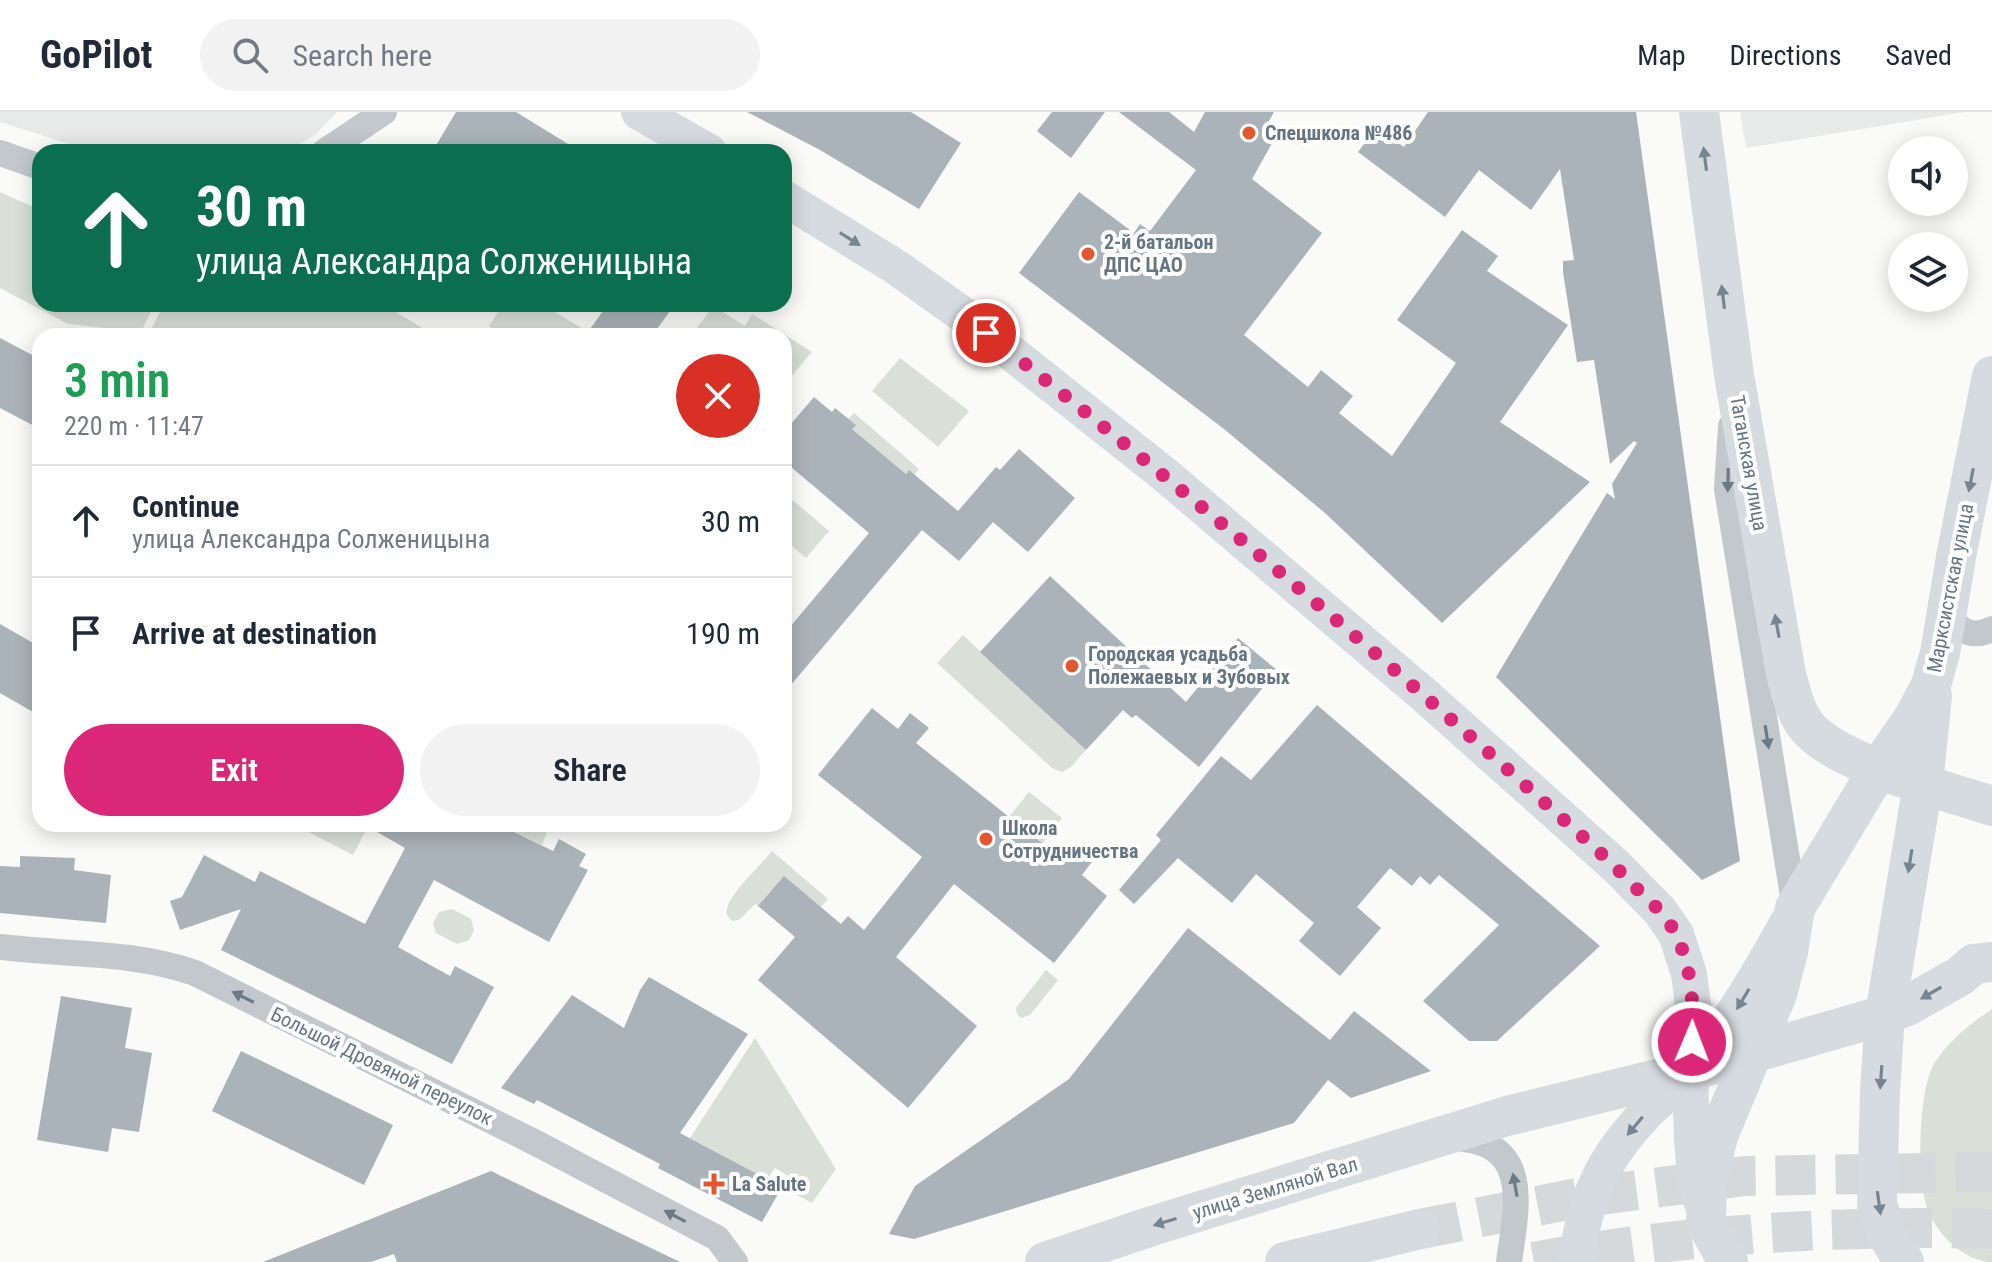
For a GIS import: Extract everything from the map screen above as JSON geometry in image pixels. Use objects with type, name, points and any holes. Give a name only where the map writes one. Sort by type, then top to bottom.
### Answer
[{"type":"main road","points":[[639,112],[695,144]]},
{"type":"main road","name":"Таганская улица","points":[[1699,112],[1734,375],[1786,674],[1795,706],[1810,730],[1836,749],[1879,768],[1992,806]]},
{"type":"main road","points":[[792,203],[896,267],[966,317],[1164,474],[1422,693],[1616,866],[1660,911],[1676,934],[1689,974],[1694,1013],[1690,1071],[1695,1181],[1706,1222],[1728,1262]]},
{"type":"main road","name":"Марксистская улица","points":[[1795,908],[1879,768],[1923,702],[1934,674],[1992,376]]},
{"type":"main road","points":[[1904,1262],[1887,1234],[1877,1204],[1877,1139],[1885,1015],[1923,784],[1934,674]]},
{"type":"main road","points":[[1706,1222],[1707,1183],[1718,1136],[1777,994],[1795,908]]},
{"type":"main road","points":[[1576,1262],[1581,1226],[1593,1186],[1612,1154],[1646,1113],[1690,1071],[1731,1019],[1795,908]]},
{"type":"main road","name":"улица Земляной Вал","points":[[1045,1262],[1507,1116],[1690,1071],[1885,1015],[1909,1005],[1986,958]]},
{"type":"main road","points":[[1285,1262],[1420,1229]]},
{"type":"street","points":[[328,144],[349,112]]},
{"type":"street","points":[[334,144],[384,112]]},
{"type":"street","points":[[0,153],[32,164]]},
{"type":"street","points":[[1734,375],[1727,489],[1795,908]]},
{"type":"street","points":[[1948,602],[1954,623],[1962,630],[1973,634],[1992,629]]},
{"type":"street","name":"Большой Дровяной переулок","points":[[0,947],[132,958],[169,964],[195,973],[536,1143],[717,1238],[735,1262]]},
{"type":"street","points":[[1438,1138],[1478,1142],[1499,1151],[1510,1165],[1516,1179],[1517,1200],[1509,1262]]},
{"type":"shaded area","points":[[0,112],[337,112],[316,134],[300,144],[70,144],[0,122]]},
{"type":"shaded area","points":[[1740,112],[1965,112],[1746,148]]},
{"type":"shaded area","points":[[0,192],[32,206],[32,305],[0,288]]},
{"type":"shaded area","points":[[45,312],[151,312],[143,328],[68,324]]},
{"type":"shaded area","points":[[160,312],[396,312],[422,328],[152,328]]},
{"type":"shaded area","points":[[498,312],[555,312],[581,328],[492,328],[489,326]]},
{"type":"shaded area","points":[[709,312],[723,312],[745,326],[752,314],[774,328],[697,328]]},
{"type":"shaded area","points":[[792,339],[812,352],[792,376]]},
{"type":"shaded area","points":[[900,358],[969,411],[938,447],[872,391]]},
{"type":"shaded area","points":[[854,413],[919,469],[914,475],[909,470],[906,474],[852,429],[855,425],[848,419]]},
{"type":"shaded area","points":[[792,500],[829,531],[806,558],[792,546]]},
{"type":"shaded area","points":[[963,635],[1086,750],[1071,767],[1062,772],[1052,768],[937,663]]},
{"type":"shaded area","points":[[1029,792],[1062,818],[1042,844],[1009,817]]},
{"type":"shaded area","points":[[308,832],[365,832],[353,855]]},
{"type":"shaded area","points":[[515,832],[547,832],[542,845]]},
{"type":"shaded area","points":[[772,851],[828,899],[821,907],[755,904],[739,920],[732,921],[727,913],[729,902]]},
{"type":"shaded area","points":[[452,909],[471,919],[474,931],[469,940],[457,944],[436,933],[433,923],[439,912]]},
{"type":"shaded area","points":[[1046,970],[1058,980],[1030,1015],[1021,1018],[1016,1008]]},
{"type":"shaded area","points":[[1992,1009],[1992,1262],[1963,1252],[1938,1229],[1924,1197],[1920,1136],[1925,1094],[1934,1064],[1960,1034]]},
{"type":"shaded area","points":[[755,1038],[836,1169],[812,1203],[782,1187],[788,1176],[775,1168],[767,1179],[690,1138]]},
{"type":"building","points":[[456,112],[516,112],[568,144],[437,144]]},
{"type":"building","points":[[747,112],[911,112],[961,143],[919,209],[820,150]]},
{"type":"building","points":[[1052,112],[1105,112],[1071,158],[1037,131]]},
{"type":"building","points":[[1119,112],[1169,112],[1194,132],[1205,112],[1274,112],[1264,130],[1276,136],[1252,179],[1322,233],[1244,335],[1308,387],[1321,370],[1353,396],[1339,413],[1392,456],[1456,363],[1397,320],[1462,230],[1498,256],[1487,271],[1568,325],[1500,422],[1590,482],[1442,623],[1325,513],[1224,429],[1019,273],[1079,192],[1134,233],[1140,224],[1150,231],[1196,170]]},
{"type":"building","points":[[1428,112],[1636,112],[1740,861],[1702,880],[1496,677],[1607,493],[1615,499],[1612,484],[1637,443],[1634,441],[1610,464],[1594,360],[1577,362],[1563,272],[1563,261],[1574,260],[1560,169],[1531,210],[1479,170],[1445,217],[1358,152],[1376,128],[1404,147]]},
{"type":"building","points":[[602,312],[669,312],[658,328],[591,328]]},
{"type":"building","points":[[0,338],[32,355],[32,425],[0,408]]},
{"type":"building","points":[[814,397],[832,412],[835,408],[856,425],[852,429],[906,474],[909,470],[958,511],[996,467],[1000,470],[1019,449],[1075,498],[1028,552],[993,522],[959,561],[922,530],[792,684],[792,624],[869,533],[792,468],[792,423]]},
{"type":"building","name":"Городская усадьба Полежаевых и Зубовых","points":[[1050,576],[1186,702],[1238,638],[1277,670],[1199,767],[1136,715],[1132,718],[1123,710],[1086,750],[980,652]]},
{"type":"building","points":[[0,624],[32,642],[32,711],[0,693]]},
{"type":"building","points":[[1317,705],[1600,946],[1497,1041],[1469,1041],[1423,1001],[1499,925],[1439,875],[1430,885],[1420,876],[1412,886],[1390,868],[1357,907],[1381,928],[1340,976],[1299,941],[1314,923],[1256,874],[1232,903],[1178,858],[1134,904],[1119,890],[1161,840],[1156,835],[1221,756],[1251,780]]},
{"type":"building","points":[[872,708],[898,729],[910,713],[929,728],[916,743],[1062,859],[1074,843],[1094,859],[1082,875],[1107,896],[1054,963],[954,884],[896,957],[977,1026],[908,1108],[758,980],[795,937],[758,906],[784,876],[841,924],[848,916],[864,930],[922,857],[818,775]]},
{"type":"building","points":[[377,832],[514,832],[553,851],[559,839],[586,854],[579,866],[588,870],[549,942],[434,880],[398,947],[450,976],[455,966],[494,987],[452,1064],[221,950],[241,909],[180,930],[170,901],[182,897],[204,855],[255,882],[260,871],[365,924],[405,848]]},
{"type":"building","points":[[20,856],[75,858],[74,870],[111,875],[106,923],[0,913],[0,866],[20,867]]},
{"type":"building","points":[[1188,928],[1330,1040],[1354,1011],[1431,1071],[1351,1098],[1328,1080],[1294,1123],[914,1239],[889,1234],[915,1186],[1069,1079]]},
{"type":"building","points":[[649,977],[748,1034],[680,1133],[782,1187],[762,1222],[537,1100],[534,1104],[501,1088],[572,995],[624,1028]]},
{"type":"building","points":[[61,996],[132,1008],[125,1048],[152,1053],[139,1132],[112,1128],[108,1152],[37,1140]]},
{"type":"building","points":[[241,1051],[393,1125],[364,1185],[212,1111]]},
{"type":"building","points":[[491,1171],[680,1262],[397,1262],[394,1254],[371,1262],[263,1262]]},
{"type":"tunnel","points":[[1420,1229],[1578,1198],[1744,1176],[1992,1172]]},
{"type":"tunnel","points":[[1534,1262],[1704,1238],[1820,1230],[1992,1229]]},
{"type":"place","name":"Спецшкола №486","points":[[1249,133]]},
{"type":"place","name":"2-й батальон ДПС ЦАО","points":[[1088,254]]},
{"type":"place","name":"Городская усадьба Полежаевых и Зубовых","points":[[1072,666]]},
{"type":"place","name":"Школа Сотрудничества","points":[[986,839]]},
{"type":"place","name":"La Salute","points":[[714,1184]]},
{"type":"route","points":[[986,333],[1164,474],[1265,559],[1422,693],[1616,866],[1660,911],[1676,934],[1689,974],[1694,1013],[1692,1042]]}]
